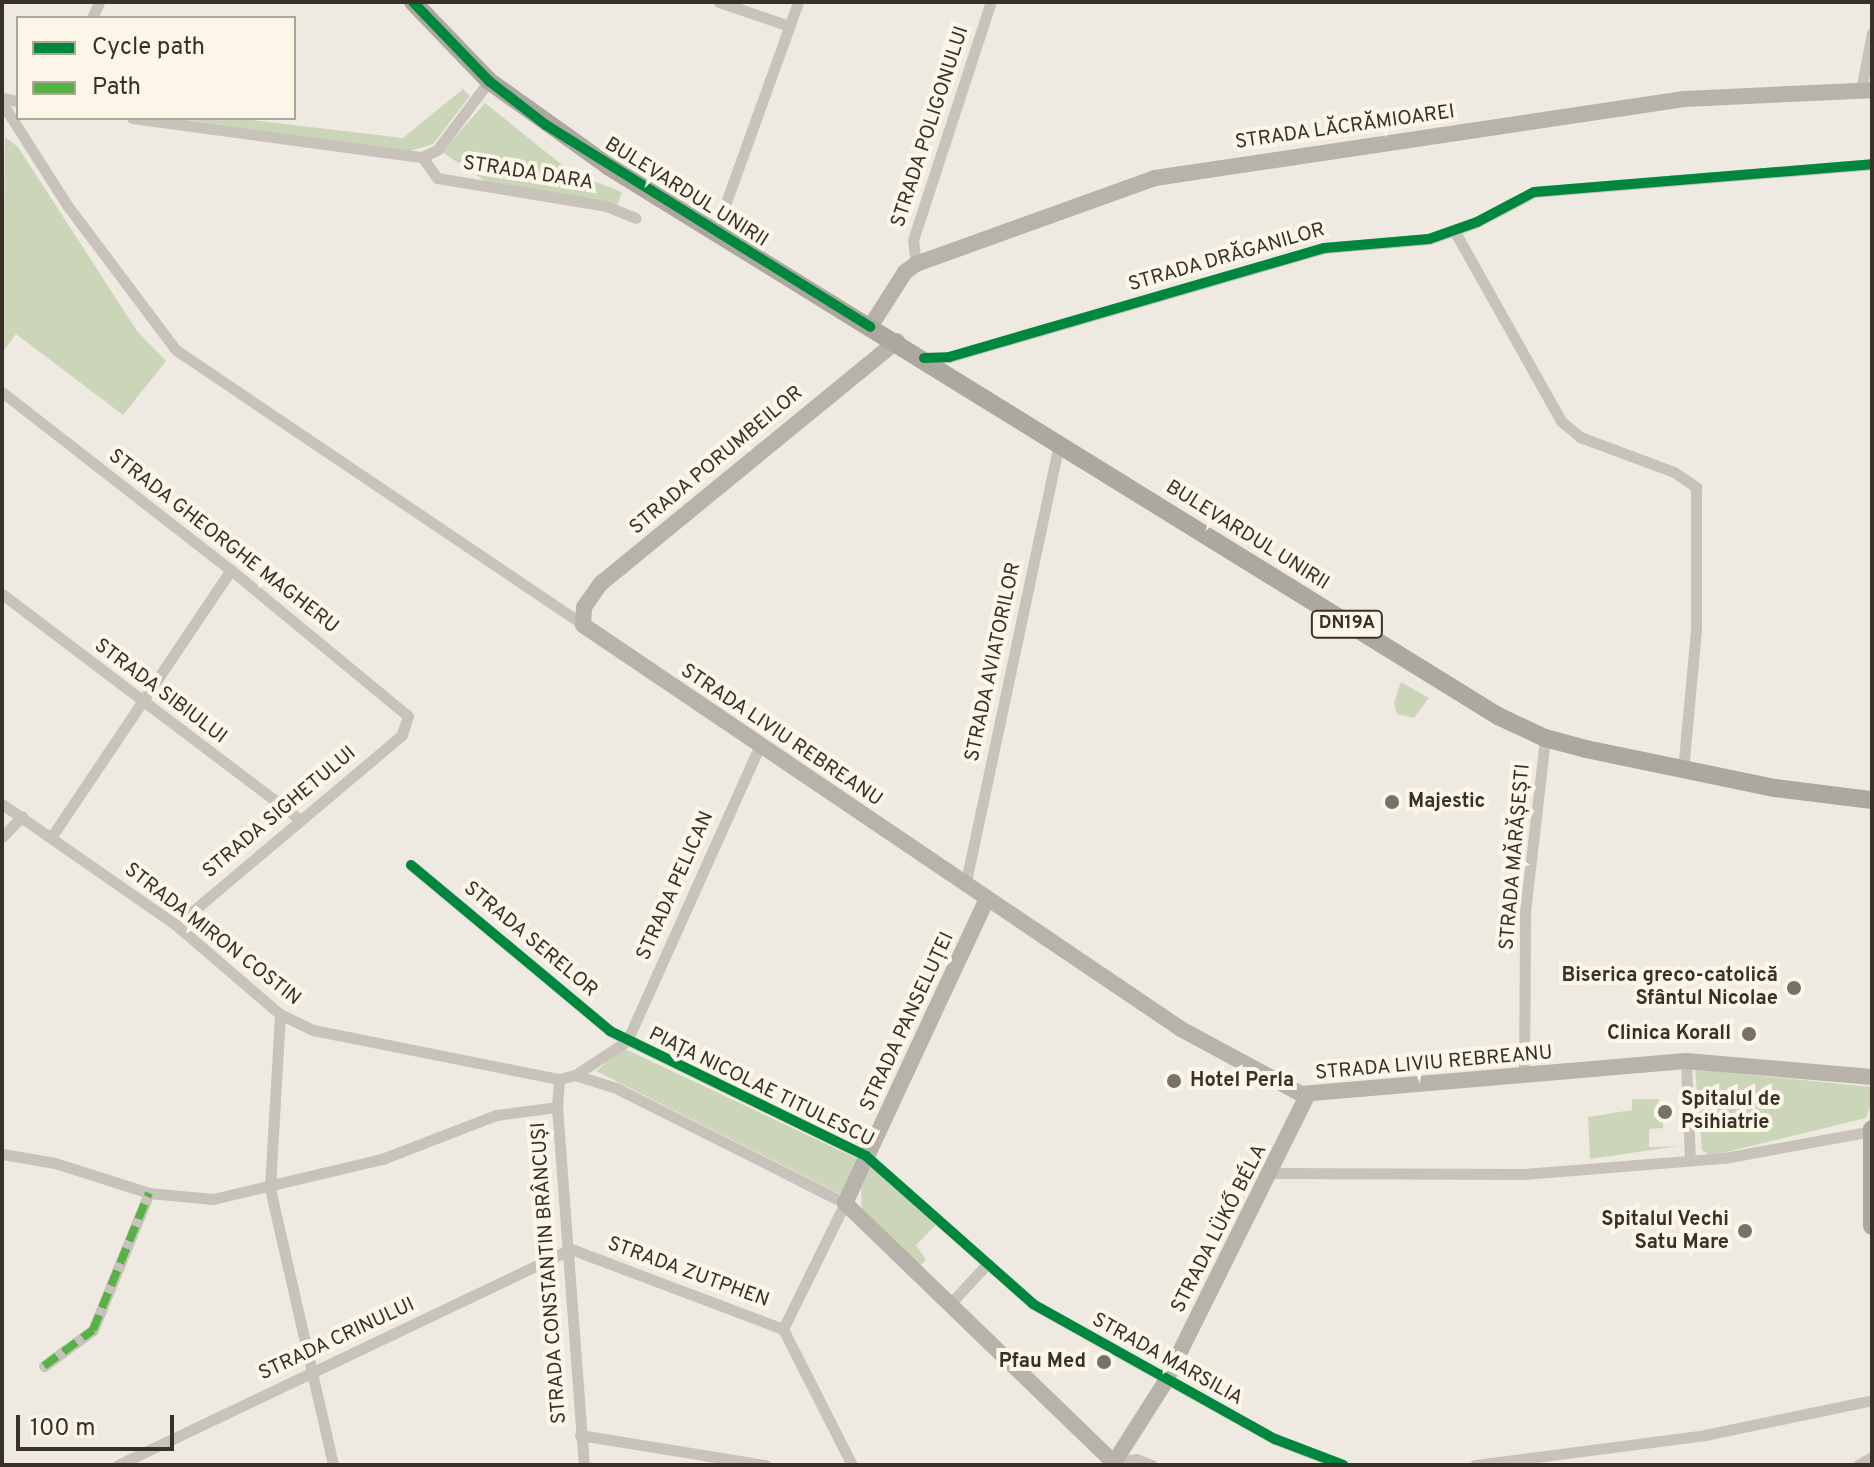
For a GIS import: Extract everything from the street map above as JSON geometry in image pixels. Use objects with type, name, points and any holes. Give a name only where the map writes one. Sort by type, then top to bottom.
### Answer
[{"type":"main road","name":"DN19A","points":[[413,2],[489,81]]},
{"type":"main road","name":"BULEVARDUL UNIRII","points":[[489,81],[595,158],[715,233],[897,341],[1451,689],[1545,738],[1683,769],[1872,800]]},
{"type":"main road","name":"STRADA LĂCRĂMIOAREI","points":[[870,327],[905,272],[916,264],[1126,185],[1212,167],[1684,99],[1866,90]]},
{"type":"main road","name":"STRADA PORUMBEILOR","points":[[583,625],[584,607],[601,583],[897,341]]},
{"type":"main road","name":"STRADA LIVIU REBREANU","points":[[583,625],[986,901],[1181,1029],[1307,1096],[1686,1061],[1872,1077]]},
{"type":"main road","name":"STRADA PANSELUȚEI","points":[[845,1203],[986,901]]},
{"type":"main road","name":"STRADA LÜKŐ BÉLA","points":[[1115,1464],[1167,1377],[1272,1173],[1307,1096]]},
{"type":"main road","points":[[1872,1131],[1872,1226]]},
{"type":"main road","points":[[845,1203],[1115,1464]]},
{"type":"street","points":[[719,2],[789,26]]},
{"type":"street","points":[[715,233],[798,2]]},
{"type":"street","name":"STRADA POLIGONULUI","points":[[916,264],[913,240],[991,2]]},
{"type":"street","points":[[1866,90],[1872,33]]},
{"type":"street","name":"STRADA DARA","points":[[489,81],[437,150],[422,157],[437,178],[606,206],[636,218]]},
{"type":"street","name":"STRADA LIVIU REBREANU","points":[[2,100],[67,205],[176,350],[583,625]]},
{"type":"street","points":[[147,120],[422,157]]},
{"type":"street","name":"STRADA DRĂGANILOR","points":[[924,358],[949,357],[1303,253],[1455,232],[1534,192],[1872,164]]},
{"type":"street","points":[[1455,232],[1561,421],[1580,437],[1674,472],[1696,487],[1695,658],[1683,769]]},
{"type":"street","name":"STRADA GHEORGHE MAGHERU","points":[[2,392],[231,570],[404,710],[407,729]]},
{"type":"street","name":"STRADA AVIATORILOR","points":[[965,886],[1059,445]]},
{"type":"street","points":[[52,836],[231,570]]},
{"type":"street","name":"STRADA SIBIULUI","points":[[2,594],[298,818]]},
{"type":"street","name":"STRADA SIGHETULUI","points":[[176,925],[298,818],[407,729]]},
{"type":"street","name":"STRADA MĂRĂȘEȘTI","points":[[1524,1075],[1525,912],[1545,738]]},
{"type":"street","name":"STRADA PELICAN","points":[[627,1041],[760,745]]},
{"type":"street","name":"STRADA MIRON COSTIN","points":[[2,804],[176,925],[280,1014],[313,1030],[559,1079]]},
{"type":"street","points":[[2,837],[22,816]]},
{"type":"street","name":"STRADA SERELOR","points":[[411,865],[627,1041]]},
{"type":"street","points":[[280,1014],[270,1189],[333,1465]]},
{"type":"street","points":[[559,1079],[575,1075],[610,1048],[627,1041]]},
{"type":"street","name":"PIAȚA NICOLAE TITULESCU","points":[[627,1041],[866,1156],[986,1265]]},
{"type":"street","points":[[1686,1061],[1690,1160]]},
{"type":"street","points":[[575,1075],[616,1088],[845,1203],[783,1329]]},
{"type":"street","name":"STRADA CONSTANTIN BRÂNCUȘI","points":[[559,1079],[557,1107],[571,1249],[584,1465]]},
{"type":"street","points":[[2,1154],[55,1163],[149,1193],[213,1199],[270,1189],[382,1159],[496,1115],[557,1107]]},
{"type":"street","points":[[1272,1173],[1524,1174],[1690,1160],[1872,1131]]},
{"type":"street","points":[[44,1366],[93,1330],[149,1193]]},
{"type":"street","name":"STRADA ZUTPHEN","points":[[571,1249],[783,1329],[852,1465]]},
{"type":"street","name":"STRADA CRINULUI","points":[[118,1465],[571,1249]]},
{"type":"street","points":[[950,1304],[986,1265]]},
{"type":"street","name":"STRADA MARSILIA","points":[[986,1265],[1033,1304],[1275,1439],[1343,1465]]},
{"type":"street","points":[[1475,1465],[1705,1435],[1872,1400]]},
{"type":"street","points":[[580,1435],[766,1465]]},
{"type":"street","points":[[1858,1465],[1872,1457]]},
{"type":"street","points":[[1115,1464],[1136,1459],[1152,1465]]},
{"type":"green space","points":[[463,89],[470,96],[433,144],[407,152],[188,120],[251,120],[403,138]]},
{"type":"green space","points":[[485,103],[572,173],[622,192],[616,209],[494,187],[442,152]]},
{"type":"green space","points":[[5,137],[18,147],[137,331],[166,361],[123,415],[16,334],[2,353]]},
{"type":"green space","points":[[1401,682],[1429,698],[1414,718],[1397,714],[1394,703]]},
{"type":"green space","points":[[623,1048],[858,1159],[842,1195],[596,1071]]},
{"type":"green space","points":[[1695,1069],[1872,1087],[1872,1102],[1866,1118],[1710,1156],[1702,1150]]},
{"type":"green space","points":[[1632,1099],[1659,1099],[1654,1117],[1663,1117],[1663,1128],[1649,1129],[1649,1147],[1679,1146],[1590,1159],[1588,1117],[1632,1110]]},
{"type":"green space","points":[[872,1166],[936,1225],[916,1245],[926,1260],[921,1265],[862,1218],[861,1188]]},
{"type":"marked path","points":[[44,1366],[93,1330],[149,1193]]},
{"type":"cycle path","points":[[413,2],[489,81],[546,125],[870,327]]},
{"type":"cycle path","points":[[924,358],[949,357],[1324,248],[1429,239],[1477,222],[1534,192],[1872,164]]},
{"type":"cycle path","points":[[411,865],[610,1031],[866,1156],[1033,1304],[1275,1439],[1343,1465]]},
{"type":"place","name":"Majestic","points":[[1392,802]]},
{"type":"place","name":"Biserica greco-catolică Sfântul Nicolae","points":[[1794,988]]},
{"type":"place","name":"Clinica Korall","points":[[1749,1034]]},
{"type":"place","name":"Hotel Perla","points":[[1174,1081]]},
{"type":"place","name":"Spitalul de Psihiatrie","points":[[1665,1112]]},
{"type":"place","name":"Spitalul Vechi Satu Mare","points":[[1745,1231]]},
{"type":"place","name":"Pfau Med","points":[[1104,1362]]}]
